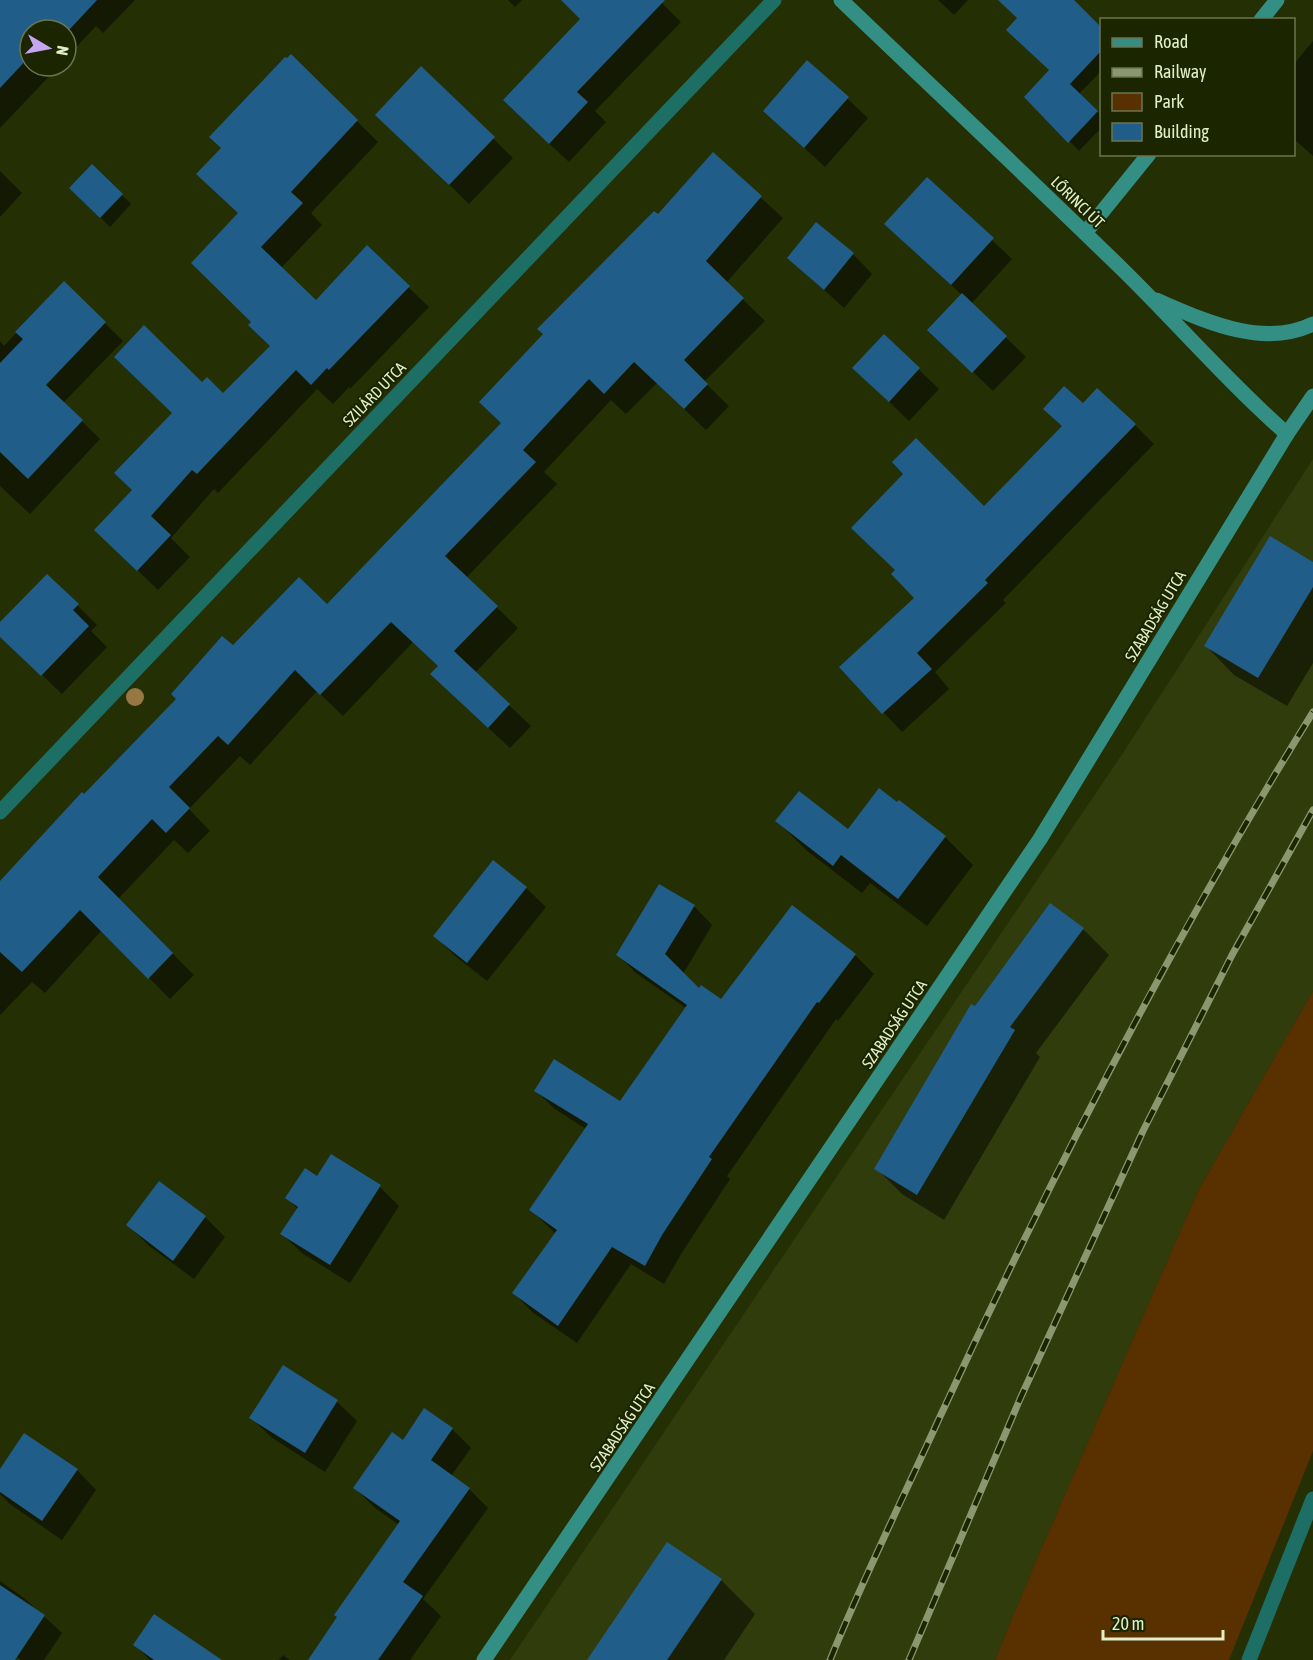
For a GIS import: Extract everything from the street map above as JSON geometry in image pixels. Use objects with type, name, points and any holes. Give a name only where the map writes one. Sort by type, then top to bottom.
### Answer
[{"type":"street","name":"SZILÁRD UTCA","points":[[0,812],[774,0]]},
{"type":"street","name":"LŐRINCI ÚT","points":[[841,0],[1085,233],[1150,297],[1239,391],[1287,434]]},
{"type":"street","points":[[1263,18],[1277,0]]},
{"type":"street","points":[[1085,233],[1147,156]]},
{"type":"street","points":[[1150,297],[1204,320],[1241,330],[1283,333],[1313,324]]},
{"type":"street","name":"SZABADSÁG UTCA","points":[[484,1660],[1040,839],[1287,434],[1313,396]]},
{"type":"street","points":[[1250,1660],[1313,1498]]},
{"type":"shaded area","points":[[1313,459],[1313,991],[1198,1191],[995,1660],[510,1660],[1123,753]]},
{"type":"green space","points":[[1313,991],[1313,1451],[1229,1660],[995,1660],[1198,1191]]},
{"type":"building","points":[[0,0],[97,0],[78,20],[78,18],[18,18],[18,69],[0,88]]},
{"type":"building","points":[[561,0],[665,0],[577,92],[588,102],[549,144],[503,100],[580,19]]},
{"type":"building","points":[[998,0],[1074,0],[1100,26],[1100,52],[1070,84],[1098,111],[1068,143],[1024,97],[1049,70],[1006,30],[1017,18]]},
{"type":"building","points":[[291,54],[358,120],[291,192],[303,203],[261,247],[316,300],[367,245],[410,286],[329,370],[327,368],[311,385],[296,370],[197,474],[192,470],[151,516],[171,535],[137,571],[94,530],[132,490],[114,473],[172,413],[114,357],[144,325],[202,382],[207,377],[223,393],[270,346],[248,325],[251,322],[191,263],[238,213],[196,174],[221,148],[209,137],[285,57]]},
{"type":"building","points":[[807,60],[849,97],[804,148],[763,111]]},
{"type":"building","points":[[421,66],[495,137],[449,185],[375,115]]},
{"type":"building","points":[[713,152],[762,196],[706,261],[744,298],[684,360],[708,384],[684,409],[634,362],[604,394],[589,379],[523,450],[536,462],[445,556],[498,606],[454,651],[510,704],[488,728],[430,674],[438,666],[391,622],[320,695],[295,670],[228,745],[218,736],[169,787],[190,808],[166,833],[152,819],[98,877],[173,953],[148,979],[80,910],[22,972],[0,952],[0,881],[82,792],[84,794],[176,699],[171,694],[222,636],[233,645],[299,577],[327,604],[501,423],[479,402],[543,334],[537,329],[654,211],[658,214]]},
{"type":"building","points":[[92,164],[123,194],[100,218],[69,188]]},
{"type":"building","points":[[927,177],[994,238],[951,285],[884,224]]},
{"type":"building","points":[[816,222],[854,253],[824,290],[787,258]]},
{"type":"building","points":[[64,281],[106,322],[46,385],[83,420],[28,479],[0,452],[0,363],[23,339],[15,332]]},
{"type":"building","points":[[962,293],[1007,336],[972,373],[927,330]]},
{"type":"building","points":[[884,334],[920,368],[889,402],[852,368]]},
{"type":"building","points":[[1064,386],[1083,403],[1097,388],[1136,424],[985,580],[988,583],[917,653],[932,669],[882,714],[839,667],[914,598],[891,574],[895,570],[851,528],[903,474],[892,462],[916,438],[984,506],[1062,426],[1043,409]]},
{"type":"building","points":[[1270,536],[1313,562],[1313,587],[1258,678],[1204,646]]},
{"type":"building","points":[[47,574],[79,604],[73,610],[89,626],[41,676],[0,637],[0,622]]},
{"type":"building","points":[[879,788],[897,802],[899,800],[946,836],[898,899],[841,855],[833,866],[775,821],[799,791],[848,829]]},
{"type":"building","points":[[493,860],[527,887],[467,963],[433,936]]},
{"type":"building","points":[[659,884],[695,905],[665,954],[699,988],[701,985],[721,999],[792,905],[856,954],[819,1003],[817,1002],[709,1157],[712,1159],[662,1235],[645,1266],[612,1247],[558,1326],[512,1293],[557,1230],[529,1210],[588,1124],[534,1091],[554,1059],[620,1101],[687,1005],[616,955]]},
{"type":"building","points":[[1050,903],[1084,928],[1010,1027],[1015,1030],[917,1195],[874,1169],[971,1004],[975,1006]]},
{"type":"building","points":[[331,1154],[381,1185],[330,1265],[280,1234],[298,1207],[285,1198],[305,1168],[317,1176]]},
{"type":"building","points":[[159,1181],[206,1216],[173,1261],[126,1225]]},
{"type":"building","points":[[283,1365],[338,1400],[305,1453],[249,1418]]},
{"type":"building","points":[[424,1408],[453,1428],[431,1460],[470,1488],[403,1582],[423,1596],[378,1660],[308,1660],[337,1617],[334,1615],[400,1521],[353,1488],[392,1432],[403,1440]]},
{"type":"building","points":[[24,1433],[78,1469],[42,1521],[0,1492],[0,1469]]},
{"type":"building","points":[[667,1542],[722,1579],[667,1660],[587,1660]]},
{"type":"building","points":[[0,1585],[45,1615],[15,1660],[0,1660]]},
{"type":"building","points":[[154,1614],[222,1660],[154,1660],[133,1645]]},
{"type":"railway","points":[[830,1660],[980,1330],[1069,1150],[1162,972],[1313,712]]},
{"type":"railway","points":[[909,1660],[1020,1399],[1143,1131],[1232,955],[1313,810]]}]
